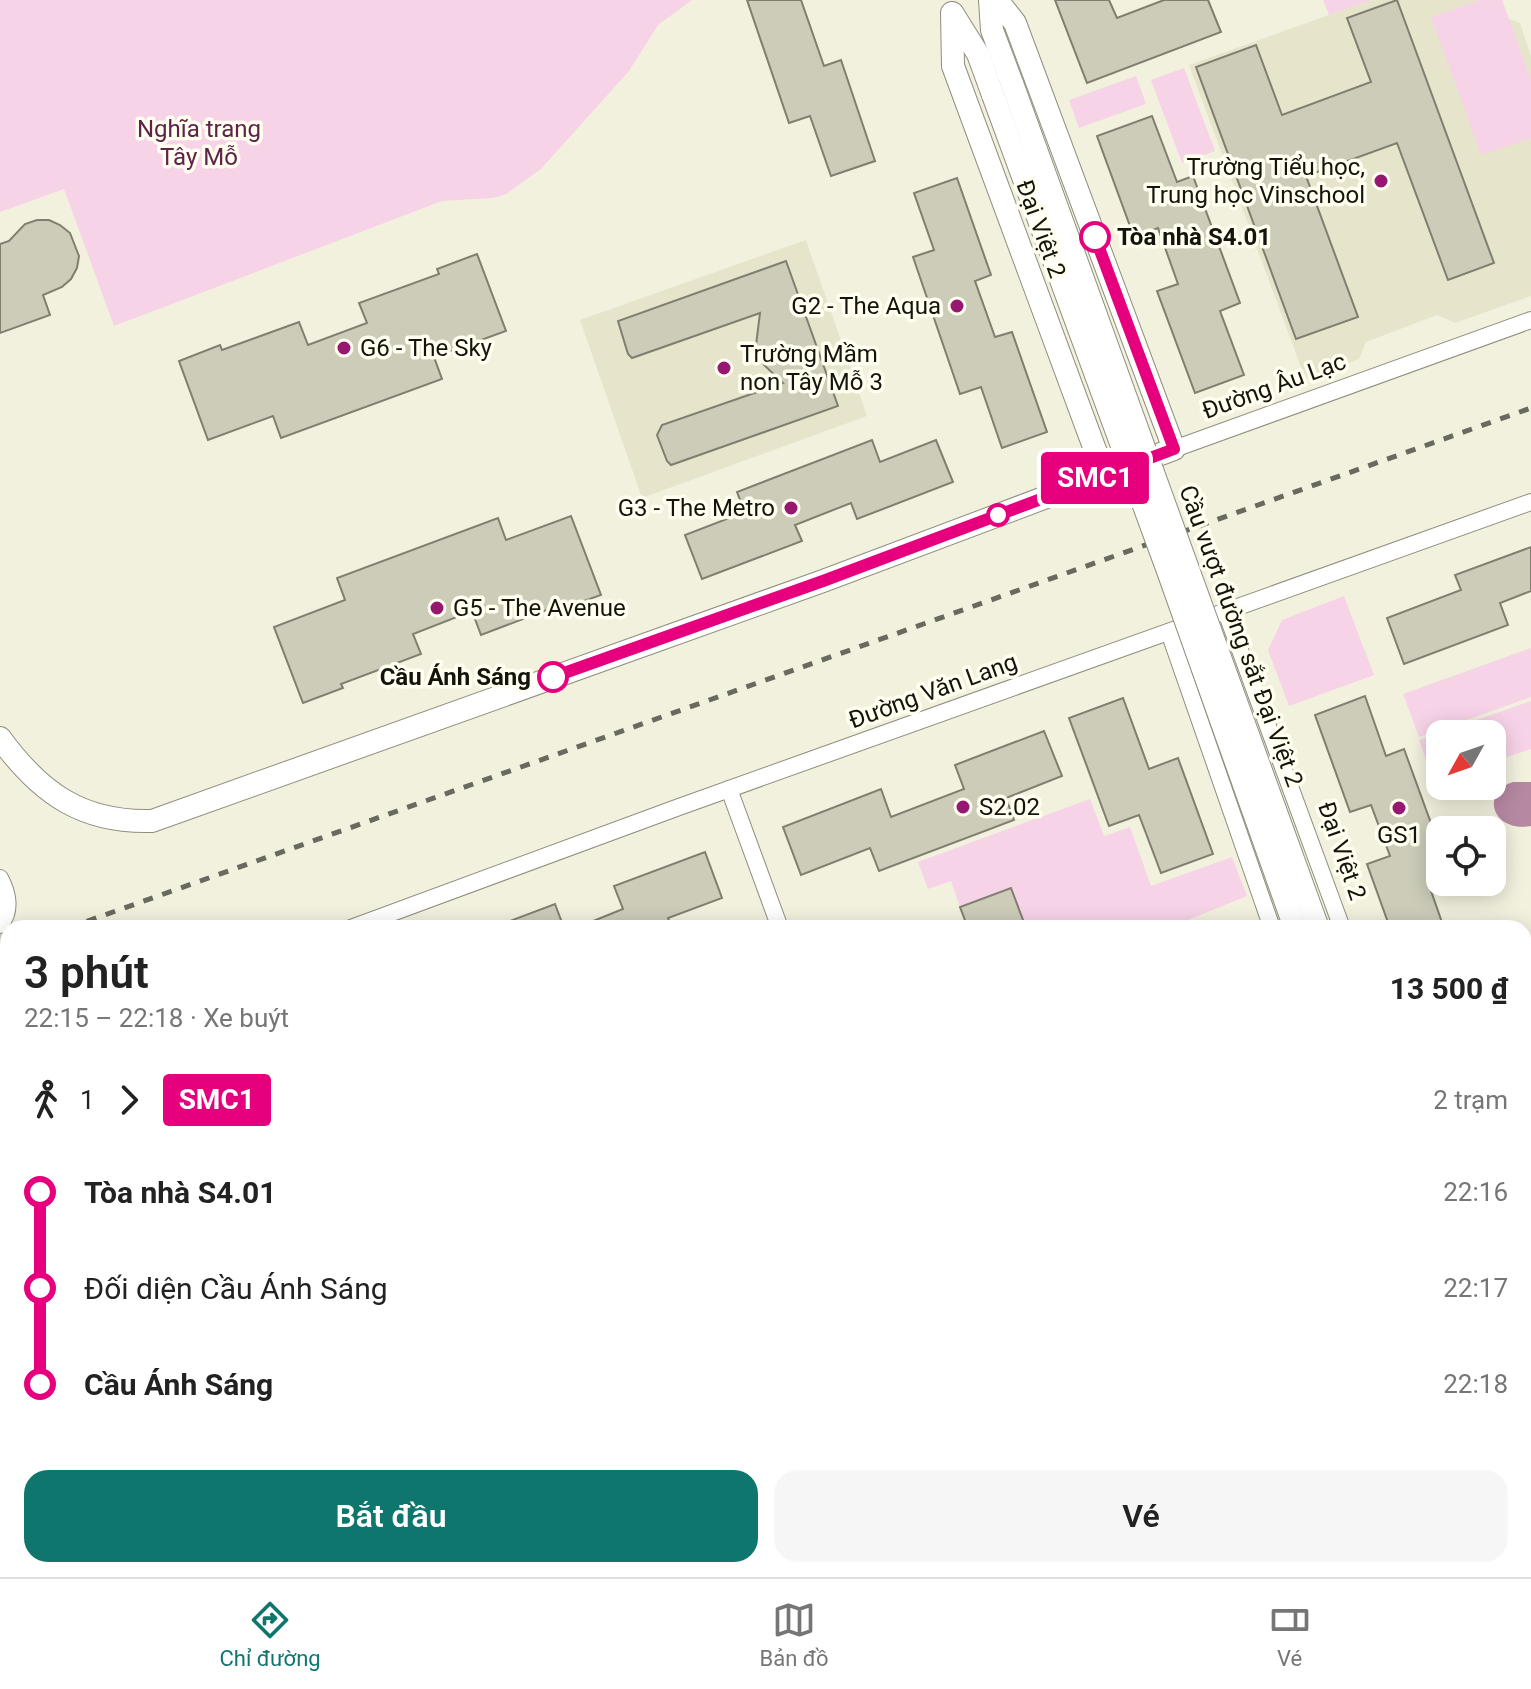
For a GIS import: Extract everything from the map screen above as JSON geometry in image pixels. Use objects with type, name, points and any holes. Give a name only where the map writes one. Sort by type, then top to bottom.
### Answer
[{"type":"street","name":"Cầu vượt đường sắt Đại Việt 2","points":[[990,0],[1003,90],[1173,586],[1292,920]]},
{"type":"street","name":"Đại Việt 2","points":[[997,0],[1015,23],[1174,449]]},
{"type":"street","name":"Cầu vượt đường sắt Đại Việt 2","points":[[948,7],[1003,90],[1315,920]]},
{"type":"street","name":"Đại Việt 2","points":[[948,7],[953,66],[1104,474]]},
{"type":"street","name":"Đường Âu Lạc","points":[[0,738],[39,785],[60,799],[106,818],[130,822],[152,821],[837,576],[1104,474],[1531,320]]},
{"type":"street","name":"Đường Văn Lang","points":[[373,920],[1531,502]]},
{"type":"street","name":"Đại Việt 2","points":[[1226,612],[1339,920]]},
{"type":"street","points":[[1169,632],[1269,920]]},
{"type":"street","points":[[729,789],[777,920]]},
{"type":"street","points":[[0,878],[9,904],[5,920]]},
{"type":"shaded area","name":"Trường Tiểu học, Trung học Vinschool","points":[[1371,0],[1502,0],[1509,19],[1520,23],[1531,56],[1531,296],[1455,323],[1437,315],[1366,342],[1359,359],[1305,378],[1189,65]]},
{"type":"shaded area","name":"Trường Mầm non Tây Mỗ 3","points":[[806,240],[867,416],[642,498],[580,320]]},
{"type":"shaded area","points":[[1513,782],[1531,782],[1531,826],[1518,827],[1506,822],[1506,816],[1498,816],[1494,800],[1506,800],[1506,786]]},
{"type":"green space","name":"Nghĩa trang Tây Mỗ","points":[[0,0],[692,0],[658,25],[629,71],[541,169],[506,194],[493,198],[442,201],[114,326],[64,189],[0,212]]},
{"type":"green space","points":[[1323,0],[1371,0],[1329,15]]},
{"type":"green space","points":[[1480,0],[1502,0],[1531,80],[1531,138],[1481,155],[1431,17]]},
{"type":"green space","points":[[1184,68],[1215,151],[1182,163],[1151,80]]},
{"type":"green space","points":[[1136,76],[1146,104],[1079,128],[1069,100]]},
{"type":"green space","points":[[1344,596],[1374,675],[1289,706],[1268,650],[1282,620]]},
{"type":"green space","points":[[1531,648],[1531,697],[1467,720],[1426,720],[1426,734],[1419,737],[1403,694]]},
{"type":"green space","points":[[1531,701],[1531,749],[1506,757],[1506,720],[1476,720]]},
{"type":"green space","points":[[1426,738],[1426,760],[1419,740]]},
{"type":"green space","points":[[1090,799],[1104,836],[1130,827],[1151,886],[1232,857],[1247,896],[1188,920],[1023,920],[1011,889],[960,907],[951,881],[928,889],[918,862]]},
{"type":"building","points":[[747,0],[801,0],[824,66],[841,60],[875,161],[831,176],[810,116],[789,123]]},
{"type":"building","points":[[1055,0],[1109,0],[1117,18],[1164,0],[1208,0],[1221,32],[1087,83]]},
{"type":"building","points":[[1397,0],[1494,263],[1448,280],[1397,143],[1306,176],[1358,317],[1296,339],[1196,67],[1256,45],[1282,115],[1371,82],[1347,18]]},
{"type":"building","points":[[1152,116],[1177,182],[1193,176],[1240,303],[1220,311],[1244,375],[1195,393],[1157,291],[1178,284],[1158,228],[1134,237],[1097,136]]},
{"type":"building","name":"G2 - The Aqua","points":[[957,178],[991,275],[975,281],[995,337],[1012,332],[1047,432],[1002,448],[981,387],[960,394],[913,257],[934,250],[914,193]]},
{"type":"building","points":[[49,220],[70,233],[79,256],[77,268],[62,287],[43,295],[50,315],[0,333],[0,244],[9,241],[25,224]]},
{"type":"building","name":"G6 - The Sky","points":[[477,254],[506,331],[434,357],[442,379],[281,438],[273,416],[208,440],[179,361],[220,345],[222,350],[299,322],[308,345],[367,323],[359,303],[439,274],[437,269]]},
{"type":"building","points":[[786,261],[838,406],[671,465],[657,435],[662,425],[783,383],[759,356],[756,345],[760,313],[632,358],[618,321]]},
{"type":"building","name":"G3 - The Metro","points":[[872,440],[880,462],[936,440],[953,482],[857,519],[851,503],[795,525],[802,541],[702,579],[685,535],[745,512],[737,492]]},
{"type":"building","name":"G5 - The Avenue","points":[[571,516],[601,595],[559,610],[557,606],[481,635],[472,611],[413,634],[421,654],[341,684],[343,688],[303,703],[274,627],[345,600],[337,578],[498,518],[506,540]]},
{"type":"building","points":[[1531,547],[1531,591],[1500,603],[1508,625],[1404,664],[1387,618],[1461,590],[1455,575]]},
{"type":"building","name":"GS1","points":[[1365,696],[1386,756],[1404,749],[1428,816],[1426,896],[1433,896],[1441,920],[1387,920],[1367,864],[1390,856],[1371,805],[1350,812],[1315,715]]},
{"type":"building","points":[[1123,698],[1149,769],[1178,758],[1213,854],[1161,873],[1139,815],[1109,826],[1069,718]]},
{"type":"building","name":"S2.02","points":[[1044,731],[1062,776],[1006,798],[1014,820],[879,871],[870,848],[801,875],[783,827],[881,789],[891,817],[964,789],[955,765]]},
{"type":"building","points":[[705,852],[722,898],[669,920],[596,920],[623,909],[614,886]]},
{"type":"building","points":[[1011,888],[1023,920],[965,920],[960,907]]},
{"type":"building","points":[[555,904],[561,920],[513,920]]},
{"type":"railway","points":[[91,920],[1531,408]]},
{"type":"bus line","name":"SMC1","points":[[553,677],[823,581],[1174,449],[1095,237]]},
{"type":"place","name":"Trường Tiểu học, Trung học Vinschool","points":[[1381,181]]},
{"type":"place","name":"Tòa nhà S4.01","points":[[1095,237]]},
{"type":"place","name":"G2 - The Aqua","points":[[957,306]]},
{"type":"place","name":"G6 - The Sky","points":[[344,348]]},
{"type":"place","name":"Trường Mầm non Tây Mỗ 3","points":[[724,368]]},
{"type":"place","name":"G3 - The Metro","points":[[791,508]]},
{"type":"place","name":"G5 - The Avenue","points":[[437,608]]},
{"type":"place","name":"Cầu Ánh Sáng","points":[[553,677]]},
{"type":"place","name":"S2.02","points":[[963,807]]},
{"type":"place","name":"GS1","points":[[1399,808]]}]
